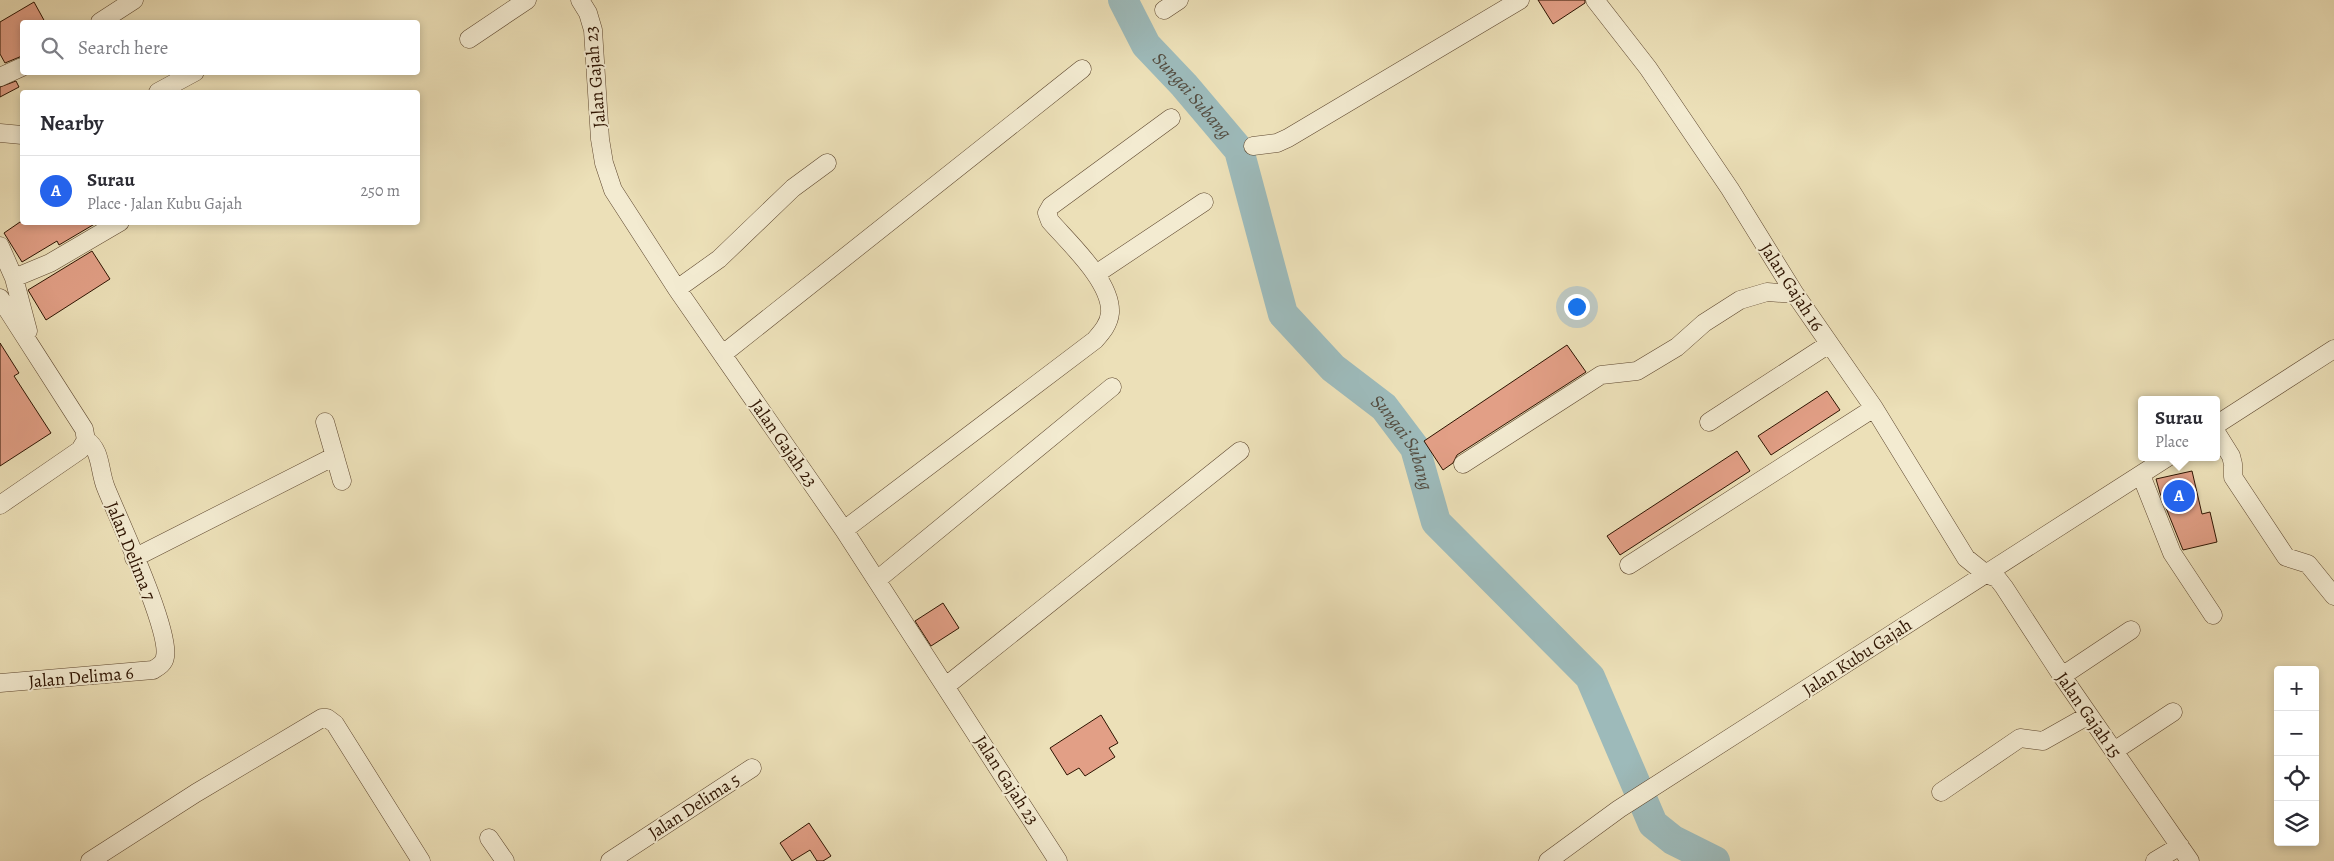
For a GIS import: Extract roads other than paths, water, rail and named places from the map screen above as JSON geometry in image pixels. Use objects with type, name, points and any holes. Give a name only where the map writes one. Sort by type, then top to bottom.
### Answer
[{"type":"street","points":[[103,20],[134,0]]},
{"type":"street","points":[[469,39],[527,0]]},
{"type":"street","name":"Jalan Gajah 23","points":[[580,0],[588,13],[593,30],[596,88],[604,163],[613,190],[677,288],[844,530],[1058,861]]},
{"type":"street","points":[[1164,10],[1179,0]]},
{"type":"street","points":[[1253,146],[1277,143],[1288,138],[1520,0]]},
{"type":"street","name":"Jalan Gajah 16","points":[[1595,0],[1659,84],[1730,189],[1796,294],[1874,408],[1966,558],[1986,574]]},
{"type":"street","points":[[0,77],[20,68]]},
{"type":"street","points":[[723,354],[1082,69]]},
{"type":"street","points":[[162,90],[189,75]]},
{"type":"street","points":[[844,530],[1096,340],[1105,328],[1110,314],[1109,299],[1096,274],[1050,221],[1048,209],[1171,118]]},
{"type":"street","points":[[0,133],[20,135]]},
{"type":"street","points":[[677,288],[719,259],[792,188],[827,163]]},
{"type":"street","points":[[1096,274],[1204,202]]},
{"type":"street","points":[[14,278],[50,263],[115,225]]},
{"type":"street","points":[[0,246],[14,278],[33,348]]},
{"type":"street","points":[[1463,464],[1602,375],[1637,371],[1677,347],[1704,322],[1740,300],[1767,292],[1796,294]]},
{"type":"street","name":"Jalan Delima 7","points":[[0,298],[84,429],[86,440],[93,444],[97,452],[102,479],[160,620],[166,657],[162,665]]},
{"type":"street","points":[[1709,422],[1829,344]]},
{"type":"street","points":[[2220,422],[2334,348]]},
{"type":"street","points":[[877,580],[1112,387]]},
{"type":"street","points":[[1630,565],[1874,408]]},
{"type":"street","points":[[325,422],[342,482]]},
{"type":"street","points":[[2220,438],[2234,464],[2233,477],[2286,557],[2308,564],[2334,596]]},
{"type":"street","points":[[0,505],[80,450],[86,440]]},
{"type":"street","points":[[946,686],[1240,450]]},
{"type":"street","points":[[134,558],[335,456]]},
{"type":"street","name":"Jalan Kubu Gajah","points":[[1548,861],[1619,809],[1660,782],[2162,461]]},
{"type":"street","points":[[2141,475],[2172,553],[2213,615]]},
{"type":"street","name":"Jalan Gajah 15","points":[[1986,574],[1997,578],[2004,587],[2089,716],[2190,861]]},
{"type":"street","points":[[2062,676],[2132,630]]},
{"type":"street","name":"Jalan Delima 6","points":[[0,683],[141,672],[153,670],[162,665]]},
{"type":"street","points":[[2114,751],[2173,712]]},
{"type":"street","points":[[1941,792],[2020,738],[2027,737],[2040,742],[2089,716]]},
{"type":"street","points":[[90,861],[196,793],[322,718],[327,718],[334,724],[421,861]]},
{"type":"street","name":"Jalan Delima 5","points":[[610,861],[752,768]]},
{"type":"street","points":[[489,838],[505,861]]},
{"type":"street","points":[[2156,861],[2180,846]]},
{"type":"waterway","name":"Sungai Subang","points":[[1123,0],[1146,45],[1184,85],[1239,150],[1283,314],[1333,368],[1384,407],[1415,448],[1436,522],[1590,677],[1653,824],[1673,840],[1715,861]]},
{"type":"place","name":"Surau","points":[[2179,496]]}]
